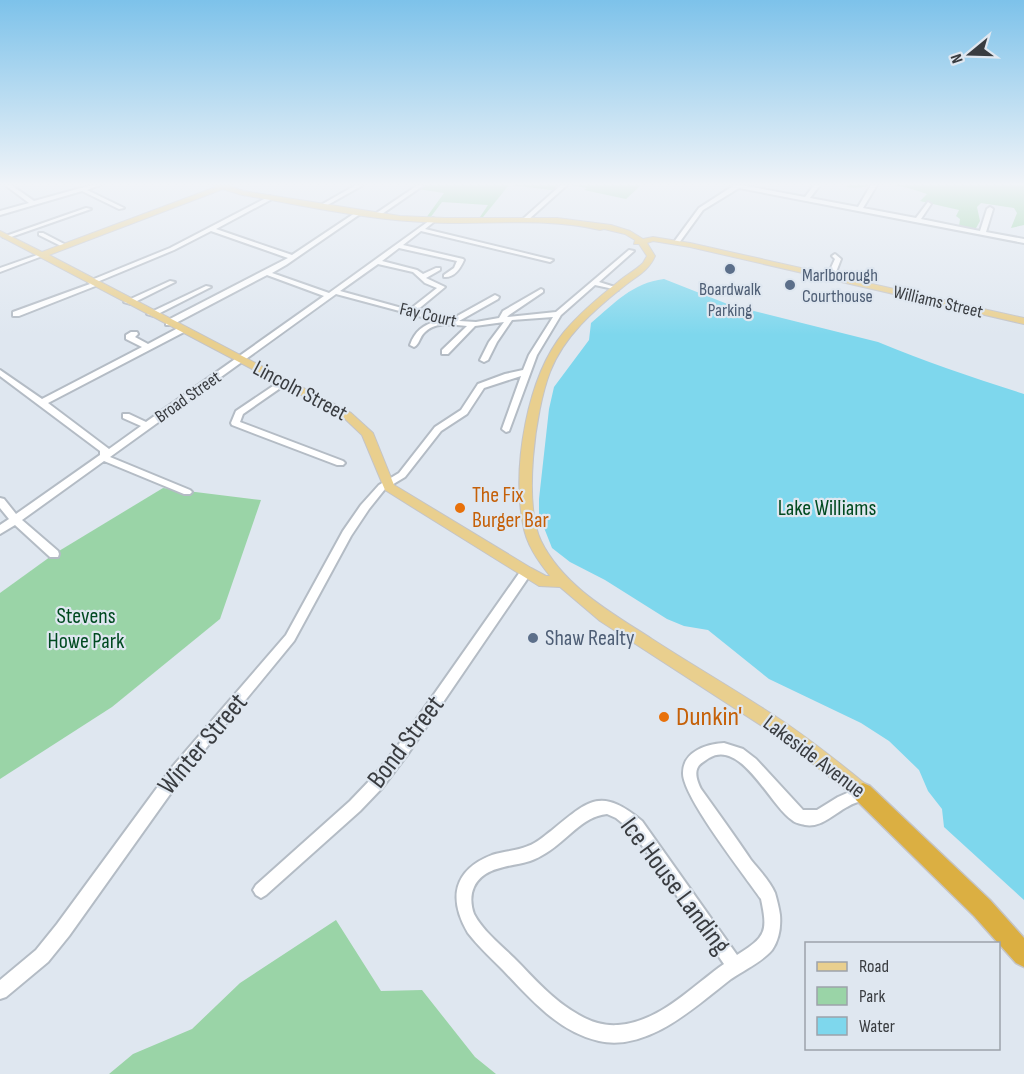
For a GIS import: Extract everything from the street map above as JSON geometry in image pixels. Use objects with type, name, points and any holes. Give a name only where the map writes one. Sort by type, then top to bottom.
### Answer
[{"type":"highway","name":"Lakeside Avenue","points":[[863,793],[982,908],[1024,956]]},
{"type":"main road","name":"Lincoln Street","points":[[3,235],[347,415],[361,426],[372,442],[387,484]]},
{"type":"main road","points":[[42,255],[94,235]]},
{"type":"main road","points":[[621,235],[639,245]]},
{"type":"main road","points":[[623,235],[639,245]]},
{"type":"main road","points":[[645,235],[677,242]]},
{"type":"main road","name":"Williams Street","points":[[639,245],[677,242],[828,274],[1024,321]]},
{"type":"main road","name":"Lakeside Avenue","points":[[639,245],[642,258],[640,263],[586,315],[559,345],[545,370],[536,402],[525,481],[527,520],[537,547],[562,581],[602,614],[807,747],[863,793]]},
{"type":"main road","points":[[387,484],[544,582],[562,581]]},
{"type":"street","points":[[43,235],[65,246]]},
{"type":"street","points":[[16,315],[152,258],[199,235]]},
{"type":"street","points":[[228,235],[292,258]]},
{"type":"street","points":[[169,323],[267,273],[326,235]]},
{"type":"street","name":"Broad Street","points":[[0,530],[416,235]]},
{"type":"street","points":[[433,235],[455,247],[550,260]]},
{"type":"street","points":[[677,242],[682,235]]},
{"type":"street","points":[[993,235],[1024,241]]},
{"type":"street","points":[[506,429],[540,340],[558,314],[639,245]]},
{"type":"street","points":[[400,246],[461,260]]},
{"type":"street","points":[[446,257],[455,247]]},
{"type":"street","points":[[446,276],[457,269],[461,260],[455,247]]},
{"type":"street","points":[[828,274],[833,272],[838,259],[836,254]]},
{"type":"street","points":[[0,270],[42,255]]},
{"type":"street","points":[[378,262],[415,271],[427,282],[442,287],[412,311]]},
{"type":"street","points":[[421,278],[438,269]]},
{"type":"street","name":"Fay Court","points":[[267,273],[333,294],[412,311],[448,322],[473,324],[558,314]]},
{"type":"street","points":[[128,302],[172,282]]},
{"type":"street","points":[[594,283],[619,285]]},
{"type":"street","points":[[151,314],[208,287]]},
{"type":"street","points":[[501,320],[506,313],[541,291]]},
{"type":"street","points":[[414,345],[417,335],[424,328],[448,322],[495,297]]},
{"type":"street","points":[[484,360],[493,342],[510,318]]},
{"type":"street","points":[[445,352],[473,324]]},
{"type":"street","points":[[42,403],[181,330]]},
{"type":"street","points":[[134,334],[129,337],[148,347]]},
{"type":"street","points":[[0,372],[105,450],[105,458],[187,492]]},
{"type":"street","name":"Winter Street","points":[[0,991],[42,956],[178,771],[285,645],[304,616],[346,534],[365,507],[387,484],[402,475],[438,429],[464,412],[481,387],[487,383],[527,372]]},
{"type":"street","points":[[285,382],[239,412],[235,423],[340,462]]},
{"type":"street","points":[[126,416],[147,426]]},
{"type":"street","points":[[0,501],[15,519],[54,554]]},
{"type":"street","name":"Bond Street","points":[[261,890],[355,806],[377,783],[447,688],[526,572]]},
{"type":"street","name":"Ice House Landing","points":[[735,966],[637,826],[625,814],[608,806],[590,808],[532,853],[496,860],[474,872],[463,892],[463,909],[476,932],[540,997],[582,1027],[615,1034],[641,1028],[680,1008],[735,966],[761,950],[774,932],[773,914],[768,896],[696,794],[689,779],[693,762],[704,752],[720,748],[736,752],[750,761],[796,815],[807,820],[818,819],[842,802],[863,793]]},
{"type":"green space","name":"Stevens Howe Park","points":[[163,488],[261,500],[220,619],[112,707],[0,779],[0,593],[54,554]]},
{"type":"green space","points":[[336,920],[381,991],[422,990],[475,1057],[496,1074],[109,1074],[133,1054],[192,1029],[240,983]]},
{"type":"water","name":"Lake Williams","points":[[664,279],[730,305],[878,342],[950,370],[1024,394],[1024,900],[944,827],[942,809],[928,791],[919,770],[889,741],[861,723],[769,679],[708,630],[684,626],[667,619],[605,580],[570,562],[552,548],[539,515],[539,499],[549,409],[554,387],[589,340],[591,323],[633,289]]},
{"type":"place","name":"Boardwalk Parking","points":[[730,269]]},
{"type":"place","name":"Marlborough Courthouse","points":[[790,285]]},
{"type":"place","name":"The Fix Burger Bar","points":[[460,508]]},
{"type":"place","name":"Shaw Realty","points":[[533,638]]},
{"type":"place","name":"Dunkin'","points":[[664,717]]}]
